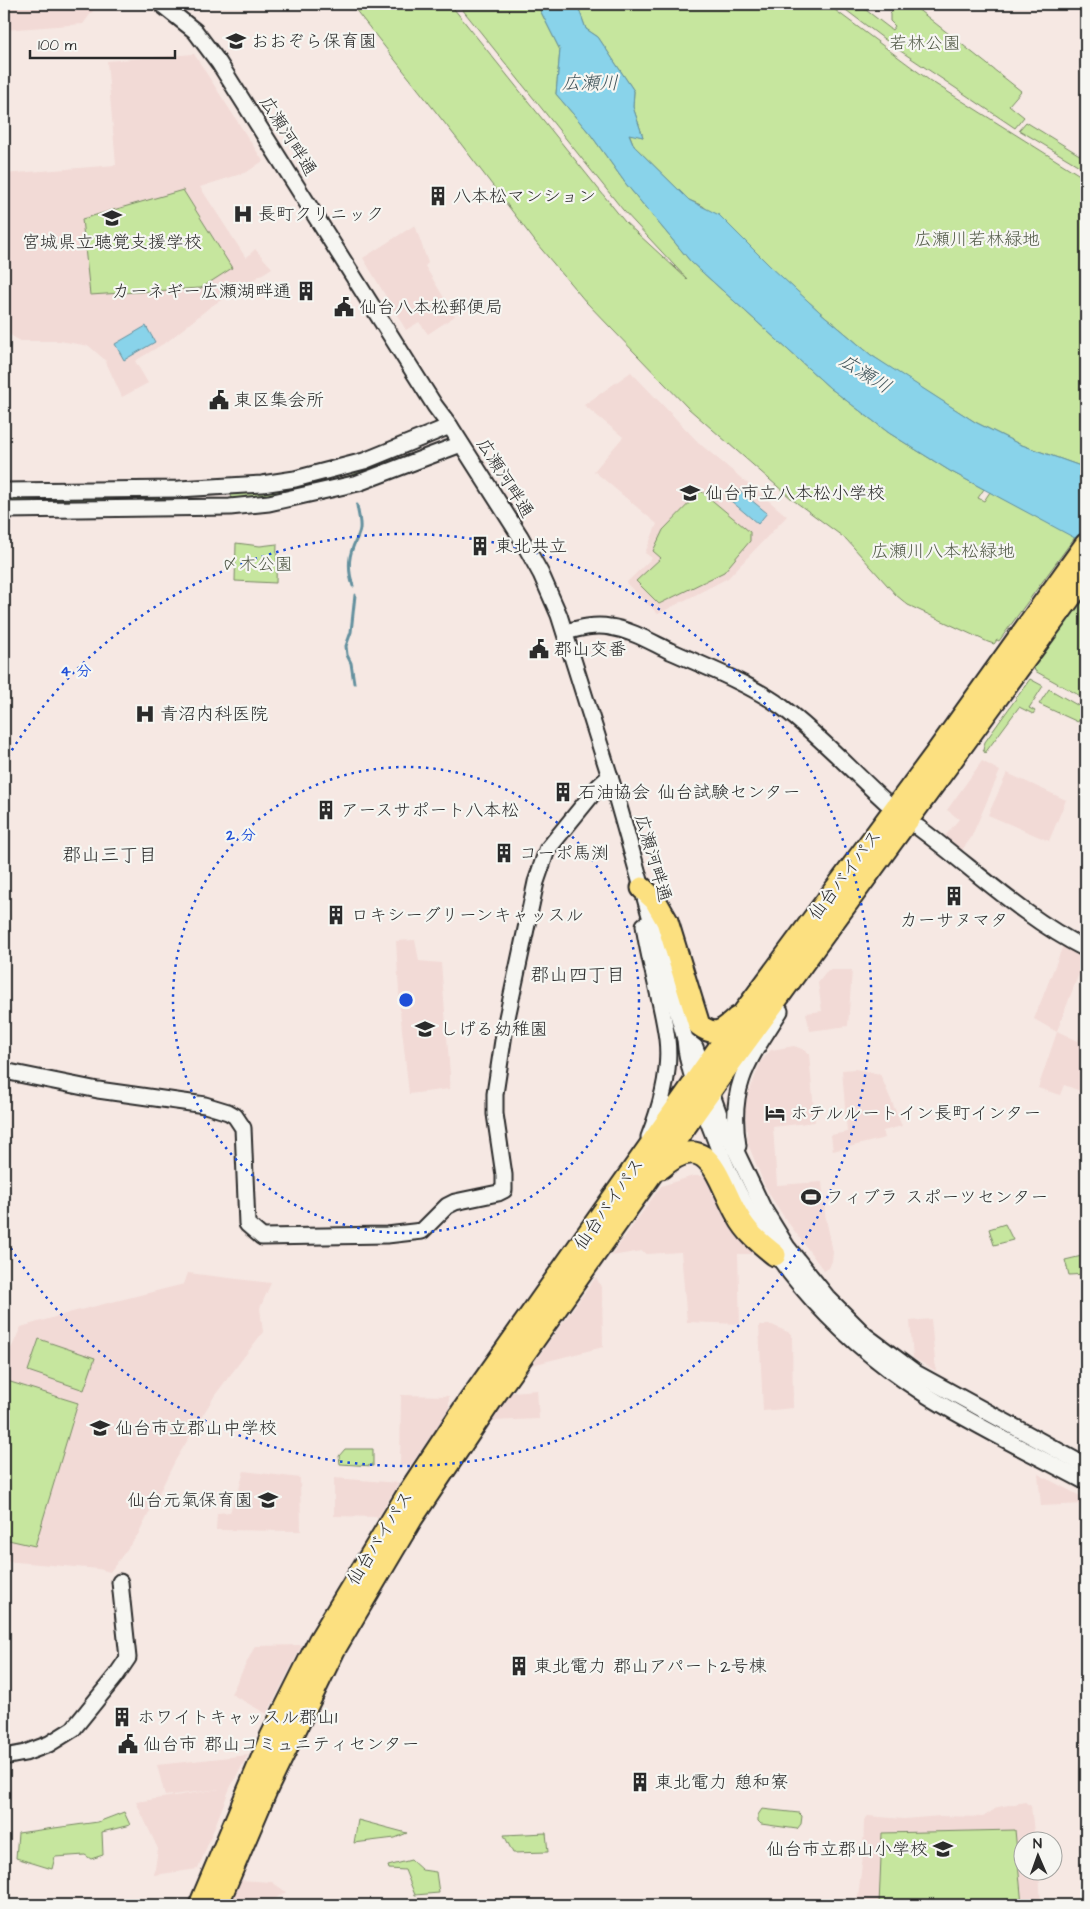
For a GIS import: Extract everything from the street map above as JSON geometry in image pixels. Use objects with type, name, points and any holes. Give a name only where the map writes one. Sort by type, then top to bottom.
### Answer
[{"type":"highway","name":"仙台バイパス","points":[[200,1905],[271,1737],[319,1641],[409,1492],[464,1408],[641,1159],[786,986],[1018,655],[1086,544]]},
{"type":"highway","name":"仙台バイパス","points":[[217,1905],[267,1788],[334,1650],[362,1599],[412,1518],[492,1399],[648,1180],[745,1011],[937,752],[1086,576]]},
{"type":"highway","points":[[644,895],[655,900],[667,921],[699,1025],[713,1032],[719,1032],[724,1030],[745,1011]]},
{"type":"highway","points":[[648,1180],[674,1157],[681,1154],[693,1152],[704,1157],[709,1160],[716,1170],[737,1215],[748,1232],[775,1255]]},
{"type":"street","name":"広瀬河畔通","points":[[161,4],[195,31],[219,63],[435,406],[450,426],[520,536],[541,574],[566,632],[610,776],[685,1039],[695,1048],[703,1087]]},
{"type":"street","points":[[4,491],[179,489],[262,484],[310,476],[364,461],[450,426]]},
{"type":"street","points":[[4,510],[222,507],[270,504],[358,483],[461,444]]},
{"type":"street","points":[[566,632],[585,626],[609,626],[626,631],[703,665],[758,693],[781,707],[810,730],[886,802]]},
{"type":"street","points":[[4,1072],[98,1090],[205,1105],[235,1116],[243,1128],[247,1224],[262,1237],[387,1235],[422,1231],[447,1206],[454,1202],[498,1193],[504,1190],[504,1174],[495,1114],[495,1094],[505,1027],[536,882],[547,850],[599,786],[610,776]]},
{"type":"street","points":[[919,828],[995,889],[1043,923],[1086,949]]},
{"type":"street","points":[[641,1159],[662,1099],[668,1052],[668,1040],[645,934],[643,919],[644,895]]},
{"type":"street","points":[[742,1166],[735,1116],[737,1090],[751,1057],[784,1003],[786,986]]},
{"type":"street","points":[[703,1087],[763,1208],[795,1258],[827,1297],[866,1336],[916,1373],[1086,1466]]},
{"type":"street","points":[[703,1087],[730,1173],[746,1208],[775,1255],[798,1285],[824,1313],[865,1351],[907,1382],[961,1415],[1086,1482]]},
{"type":"street","points":[[4,1757],[25,1753],[48,1744],[72,1729],[115,1677],[128,1658],[120,1582]]},
{"type":"shaded area","points":[[4,4],[98,4],[83,24],[4,30]]},
{"type":"shaded area","name":"宮城県立聴覚支援学校","points":[[194,54],[263,161],[247,172],[200,187],[246,258],[255,249],[272,268],[210,307],[168,341],[135,361],[148,383],[122,397],[105,360],[89,346],[60,341],[20,341],[4,331],[4,174],[116,165],[107,61]]},
{"type":"shaded area","points":[[415,225],[428,263],[425,266],[455,316],[428,334],[419,322],[406,330],[363,258]]},
{"type":"shaded area","name":"仙台市立八本松小学校","points":[[631,372],[700,444],[787,516],[728,578],[658,614],[626,583],[652,558],[645,553],[657,524],[594,471],[623,437],[584,405]]},
{"type":"shaded area","points":[[982,761],[1000,771],[971,838],[959,854],[942,840],[959,819],[947,810]]},
{"type":"shaded area","points":[[1007,773],[1066,800],[1049,841],[988,815]]},
{"type":"shaded area","name":"しげる幼稚園","points":[[415,940],[419,961],[441,963],[450,1074],[449,1089],[409,1094],[400,1011],[396,941]]},
{"type":"shaded area","points":[[1064,943],[1086,955],[1057,1031],[1078,1041],[1086,1022],[1086,1093],[1064,1085],[1060,1095],[1038,1088],[1057,1032],[1034,1019]]},
{"type":"shaded area","points":[[828,970],[852,970],[848,1026],[810,1031],[806,1013],[822,1011],[818,983]]},
{"type":"shaded area","points":[[794,1046],[809,1054],[815,1122],[773,1127],[777,1185],[822,1182],[825,1214],[833,1252],[829,1268],[824,1271],[771,1197],[748,1144],[745,1107],[761,1061],[771,1050]]},
{"type":"shaded area","points":[[855,1069],[880,1074],[902,1126],[883,1131],[885,1138],[833,1151],[831,1135],[847,1132],[842,1070]]},
{"type":"shaded area","points":[[693,1176],[704,1176],[729,1220],[753,1254],[738,1254],[740,1324],[687,1322],[681,1252],[647,1254],[642,1251],[611,1256],[661,1186]]},
{"type":"shaded area","name":"仙台市立郡山中学校","points":[[188,1273],[271,1283],[260,1308],[263,1332],[215,1395],[175,1461],[139,1533],[110,1572],[99,1569],[4,1561],[4,1364],[21,1327],[184,1284]]},
{"type":"shaded area","points":[[596,1277],[602,1289],[603,1347],[532,1365]]},
{"type":"shaded area","points":[[931,1319],[936,1371],[913,1358],[910,1321]]},
{"type":"shaded area","points":[[759,1325],[772,1325],[792,1334],[793,1408],[763,1411]]},
{"type":"shaded area","points":[[537,1390],[539,1419],[491,1421],[512,1392]]},
{"type":"shaded area","points":[[401,1395],[449,1396],[449,1409],[411,1465],[400,1466]]},
{"type":"shaded area","name":"仙台元氣保育園","points":[[244,1471],[300,1478],[301,1531],[216,1530],[217,1513],[230,1512]]},
{"type":"shaded area","points":[[1038,1474],[1084,1498],[1084,1504],[1041,1506]]},
{"type":"shaded area","points":[[334,1478],[399,1483],[378,1517],[334,1516]]},
{"type":"shaded area","points":[[302,1645],[267,1714],[231,1694],[255,1646]]},
{"type":"shaded area","points":[[248,1755],[230,1788],[198,1869],[154,1875],[158,1849],[136,1802],[220,1789],[165,1796],[157,1765]]},
{"type":"shaded area","name":"仙台市立郡山小学校","points":[[1025,1802],[1031,1806],[1034,1832],[1012,1832],[1012,1882],[1040,1882],[1041,1905],[857,1905],[863,1856],[864,1820],[868,1816],[904,1819],[940,1816],[983,1817],[998,1807]]},
{"type":"shaded area","points":[[240,1880],[272,1882],[286,1892],[273,1900],[271,1905],[231,1905]]},
{"type":"green space","name":"広瀬川八本松緑地","points":[[351,4],[450,4],[625,222],[687,279],[623,210],[458,4],[537,4],[560,50],[556,94],[591,135],[626,184],[691,262],[830,388],[889,433],[950,471],[984,489],[978,498],[984,501],[990,492],[1075,537],[999,641],[997,640],[994,644],[988,642],[908,605],[896,595],[846,539],[793,500],[688,408],[586,302],[537,244]]},
{"type":"green space","name":"広瀬川若林緑地","points":[[577,4],[827,4],[929,80],[1086,179],[1086,468],[1019,444],[975,422],[893,370],[871,355],[820,312],[703,206],[689,200],[634,146],[629,133],[643,137],[633,107],[634,91],[598,37],[586,29]]},
{"type":"green space","name":"若林公園","points":[[838,4],[858,4],[892,30],[895,26],[890,21],[890,13],[898,4],[911,4],[1021,91],[1009,105],[1024,117],[1015,128],[896,48]]},
{"type":"green space","points":[[1026,122],[1086,159],[1086,170],[1019,130]]},
{"type":"green space","points":[[183,190],[232,268],[201,288],[90,295],[82,219]]},
{"type":"green space","points":[[418,451],[421,455],[328,487],[232,502],[231,493],[301,488],[348,476]]},
{"type":"green space","points":[[701,491],[750,532],[750,541],[724,572],[659,604],[636,581],[661,558],[653,551],[663,530]]},
{"type":"green space","points":[[165,495],[165,503],[4,504],[4,496]]},
{"type":"green space","name":"〆木公園","points":[[236,543],[260,546],[277,544],[276,583],[235,581]]},
{"type":"green space","points":[[1086,592],[1086,699],[1035,671],[1033,665]]},
{"type":"green space","points":[[1030,679],[1043,686],[1029,708],[1035,711],[1033,714],[1019,707],[985,753],[983,750],[985,742]]},
{"type":"green space","points":[[1049,689],[1084,709],[1078,722],[1039,704]]},
{"type":"green space","points":[[1005,1224],[1013,1240],[994,1245],[989,1229]]},
{"type":"green space","points":[[1086,1255],[1086,1274],[1069,1275],[1065,1260]]},
{"type":"green space","points":[[39,1339],[95,1358],[84,1390],[28,1371]]},
{"type":"green space","points":[[4,1380],[78,1403],[35,1546],[4,1539]]},
{"type":"green space","points":[[345,1449],[373,1449],[373,1466],[340,1464],[339,1456]]},
{"type":"green space","points":[[762,1809],[799,1813],[802,1816],[801,1824],[797,1829],[761,1824],[758,1821],[758,1815]]},
{"type":"green space","points":[[124,1812],[130,1825],[102,1832],[103,1855],[91,1859],[85,1855],[55,1857],[52,1869],[16,1858],[18,1833],[98,1822]]},
{"type":"green space","points":[[358,1820],[407,1833],[395,1838],[354,1843]]},
{"type":"green space","name":"仙台市立郡山小学校","points":[[1015,1830],[1015,1832],[1012,1832],[1012,1882],[1020,1882],[1022,1905],[879,1905],[882,1833]]},
{"type":"green space","points":[[546,1833],[548,1852],[513,1853],[504,1835]]},
{"type":"green space","points":[[411,1860],[422,1870],[436,1872],[439,1893],[415,1895],[405,1870],[389,1869],[388,1866]]},
{"type":"water","name":"広瀬川","points":[[537,4],[577,4],[586,29],[598,37],[634,91],[633,107],[643,137],[629,134],[634,146],[689,200],[719,215],[820,312],[871,355],[975,422],[1019,444],[1086,468],[1086,544],[950,471],[889,433],[830,388],[691,262],[626,184],[591,135],[556,94],[560,50]]},
{"type":"water","points":[[146,326],[155,342],[124,360],[115,344]]},
{"type":"water","points":[[739,490],[767,513],[758,524],[731,501]]},
{"type":"waterway","points":[[353,586],[350,561],[351,552],[360,529],[357,505]]},
{"type":"waterway","points":[[354,683],[346,646],[351,632],[355,595]]},
{"type":"place","name":"おおぞら保育園","points":[[236,41]]},
{"type":"place","name":"八本松マンション","points":[[438,196]]},
{"type":"place","name":"長町クリニック","points":[[243,214]]},
{"type":"place","name":"宮城県立聴覚支援学校","points":[[112,218]]},
{"type":"place","name":"カーネギー広瀬湖畔通","points":[[306,291]]},
{"type":"place","name":"仙台八本松郵便局","points":[[344,307]]},
{"type":"place","name":"東区集会所","points":[[219,400]]},
{"type":"place","name":"仙台市立八本松小学校","points":[[690,493]]},
{"type":"place","name":"東北共立","points":[[480,546]]},
{"type":"place","name":"郡山交番","points":[[539,649]]},
{"type":"place","name":"青沼内科医院","points":[[145,714]]},
{"type":"place","name":"石油協会 仙台試験センター","points":[[563,792]]},
{"type":"place","name":"アースサポート八本松","points":[[326,810]]},
{"type":"place","name":"コーポ馬渕","points":[[504,853]]},
{"type":"place","name":"カーサヌマタ","points":[[954,896]]},
{"type":"place","name":"ロキシーグリーンキャッスル","points":[[336,915]]},
{"type":"place","name":"しげる幼稚園","points":[[425,1029]]},
{"type":"place","name":"ホテルルートイン長町インター","points":[[775,1113]]},
{"type":"place","name":"フィブラ スポーツセンター","points":[[811,1197]]},
{"type":"place","name":"仙台市立郡山中学校","points":[[100,1428]]},
{"type":"place","name":"仙台元氣保育園","points":[[268,1500]]},
{"type":"place","name":"東北電力 郡山アパート2号棟","points":[[519,1666]]},
{"type":"place","name":"ホワイトキャッスル郡山1","points":[[122,1717]]},
{"type":"place","name":"仙台市 郡山コミュニティセンター","points":[[128,1744]]},
{"type":"place","name":"東北電力 憩和寮","points":[[640,1782]]},
{"type":"place","name":"仙台市立郡山小学校","points":[[943,1849]]},
{"type":"district","name":"郡山三丁目","points":[[110,855]]},
{"type":"district","name":"郡山四丁目","points":[[578,975]]}]
